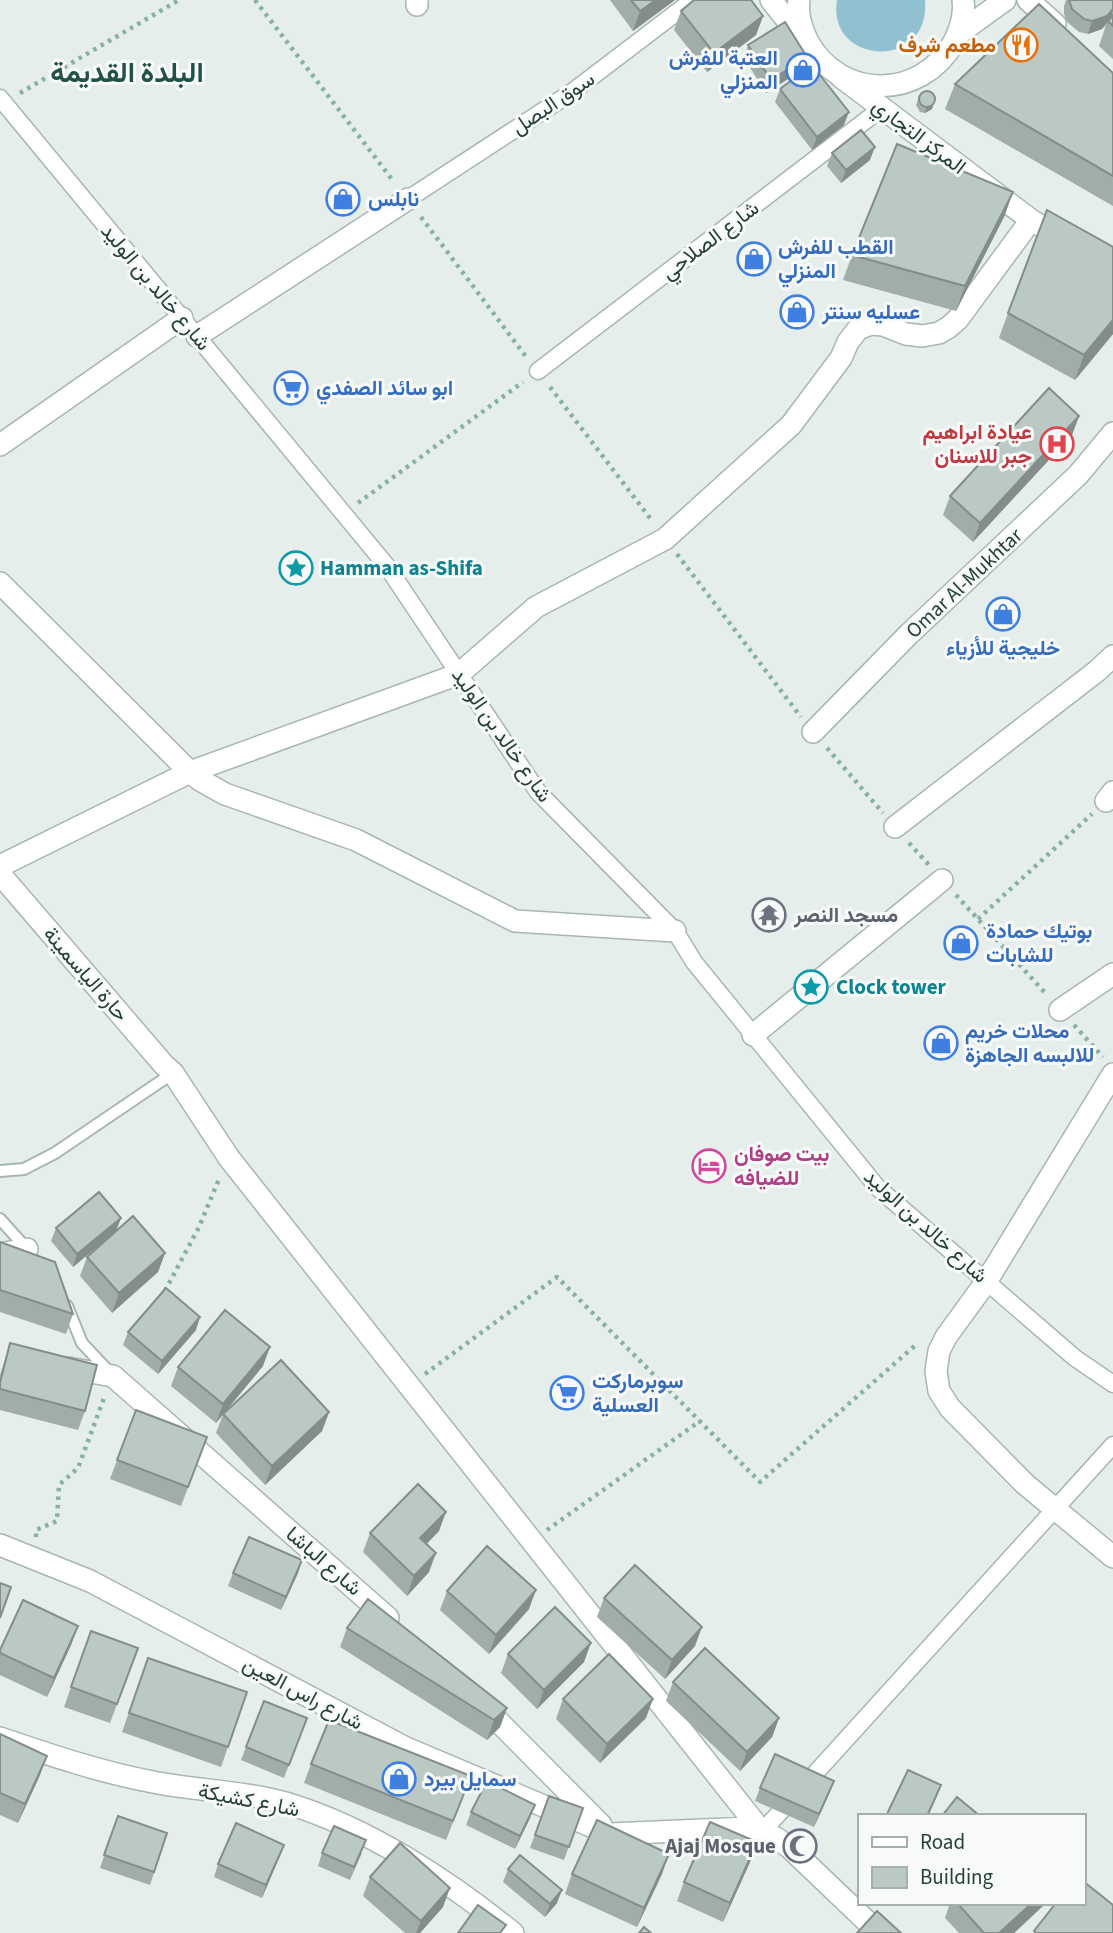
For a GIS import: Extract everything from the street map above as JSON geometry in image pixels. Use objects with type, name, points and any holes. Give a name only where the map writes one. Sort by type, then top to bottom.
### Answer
[{"type":"street","name":"سوق البصل","points":[[408,199],[572,92],[692,0]]},
{"type":"street","points":[[771,0],[816,55]]},
{"type":"street","points":[[799,0],[803,32],[816,55]]},
{"type":"street","points":[[834,72],[856,83],[881,86],[905,83],[928,72],[946,55],[958,34],[964,8],[963,0]]},
{"type":"street","points":[[958,34],[1004,0]]},
{"type":"street","points":[[1028,0],[1066,34]]},
{"type":"street","name":"المركز التجاري","points":[[816,55],[834,72],[1031,220],[1066,238]]},
{"type":"street","name":"شارع خالد بن الوليد","points":[[2,100],[386,565],[538,792],[675,931],[694,962],[878,1188],[1075,1358],[1113,1384]]},
{"type":"street","name":"شارع الصلاحي","points":[[538,371],[882,108]]},
{"type":"street","points":[[197,337],[408,199]]},
{"type":"street","points":[[0,866],[190,772],[459,674],[536,607],[666,539],[791,425],[841,358],[858,329],[872,324],[883,325],[922,337],[950,327],[1031,220]]},
{"type":"street","points":[[0,445],[182,318]]},
{"type":"street","name":"Omar Al-Mukhtar","points":[[813,732],[909,634],[1078,475],[1113,433]]},
{"type":"street","points":[[0,583],[190,772],[225,794],[356,840],[515,921],[675,931]]},
{"type":"street","points":[[895,827],[1113,656]]},
{"type":"street","name":"حارة الياسمينة","points":[[0,874],[173,1073],[229,1158],[762,1832]]},
{"type":"street","points":[[753,1035],[942,880]]},
{"type":"street","points":[[1060,1010],[1113,974]]},
{"type":"street","points":[[1113,1074],[986,1282],[946,1336],[939,1351],[936,1371],[940,1391],[950,1408],[1025,1484],[1113,1557]]},
{"type":"street","points":[[0,1254],[31,1253]]},
{"type":"street","points":[[50,1365],[113,1376]]},
{"type":"street","name":"شارع الباشا","points":[[113,1376],[403,1630]]},
{"type":"street","points":[[762,1832],[1113,1445]]},
{"type":"street","name":"شارع راس العين","points":[[0,1545],[90,1581],[406,1748],[610,1833]]},
{"type":"street","points":[[463,1687],[610,1833],[737,1828],[762,1832],[789,1847],[879,1933]]},
{"type":"street","name":"شارع كشيكة","points":[[0,1738],[125,1776],[175,1786],[248,1795],[311,1812],[357,1832],[407,1859],[513,1933]]},
{"type":"lane","points":[[0,1171],[24,1169],[55,1153],[173,1073]]},
{"type":"lane","points":[[0,1219],[31,1253]]},
{"type":"lane","points":[[62,1292],[82,1343],[113,1376]]},
{"type":"path","points":[[2,100],[179,0]]},
{"type":"path","points":[[344,514],[538,371]]},
{"type":"path","points":[[978,919],[1109,797]]},
{"type":"path","points":[[410,1386],[556,1277],[760,1482],[925,1336]]},
{"type":"path","points":[[532,1540],[700,1421]]},
{"type":"water","points":[[837,0],[925,0],[922,23],[912,40],[897,49],[879,51],[862,48],[847,38],[838,22]]},
{"type":"building","points":[[631,0],[656,0],[640,11]]},
{"type":"building","points":[[694,0],[751,0],[763,16],[714,53],[681,11]]},
{"type":"building","points":[[1069,0],[1113,0],[1113,9],[1107,16],[1092,21],[1084,19],[1072,9]]},
{"type":"building","points":[[1039,4],[1113,73],[1113,176],[955,84]]},
{"type":"building","points":[[785,22],[807,57],[771,80],[748,45]]},
{"type":"building","points":[[812,65],[849,112],[817,137],[780,89]]},
{"type":"building","points":[[927,91],[935,99],[927,107],[919,99]]},
{"type":"building","points":[[861,130],[875,147],[846,170],[832,153]]},
{"type":"building","points":[[897,144],[1013,192],[965,286],[852,255]]},
{"type":"building","points":[[1047,210],[1113,247],[1113,320],[1084,355],[1008,313]]},
{"type":"building","points":[[1049,388],[1079,416],[980,523],[950,496]]},
{"type":"building","points":[[99,1192],[121,1218],[77,1254],[56,1228]]},
{"type":"building","points":[[133,1216],[165,1253],[119,1293],[87,1257]]},
{"type":"building","points":[[0,1242],[55,1262],[73,1314],[0,1290]]},
{"type":"building","points":[[166,1288],[200,1317],[162,1361],[128,1332]]},
{"type":"building","points":[[225,1310],[270,1347],[223,1404],[178,1367]]},
{"type":"building","points":[[10,1343],[97,1365],[85,1411],[0,1389]]},
{"type":"building","points":[[281,1360],[329,1412],[272,1466],[223,1414]]},
{"type":"building","points":[[136,1410],[207,1437],[188,1487],[117,1460]]},
{"type":"building","points":[[418,1484],[446,1512],[420,1538],[436,1553],[414,1576],[370,1533]]},
{"type":"building","points":[[249,1537],[302,1560],[286,1597],[233,1573]]},
{"type":"building","points":[[487,1546],[536,1590],[496,1635],[447,1591]]},
{"type":"building","points":[[635,1565],[702,1627],[672,1660],[604,1598]]},
{"type":"building","points":[[0,1583],[11,1587],[0,1618]]},
{"type":"building","points":[[368,1599],[507,1708],[494,1720],[347,1628]]},
{"type":"building","points":[[23,1600],[78,1626],[54,1678],[0,1653]]},
{"type":"building","points":[[555,1607],[591,1643],[544,1690],[508,1654]]},
{"type":"building","points":[[91,1631],[138,1648],[117,1704],[71,1687]]},
{"type":"building","points":[[705,1648],[779,1718],[747,1752],[673,1682]]},
{"type":"building","points":[[609,1654],[653,1699],[607,1744],[563,1699]]},
{"type":"building","points":[[148,1658],[247,1692],[228,1747],[129,1713]]},
{"type":"building","points":[[264,1701],[307,1718],[289,1765],[246,1747]]},
{"type":"building","points":[[329,1720],[471,1776],[453,1821],[311,1764]]},
{"type":"building","points":[[0,1734],[47,1756],[25,1804],[0,1793]]},
{"type":"building","points":[[775,1754],[834,1781],[819,1814],[760,1788]]},
{"type":"building","points":[[908,1770],[941,1785],[928,1814],[887,1814]]},
{"type":"building","points":[[487,1781],[535,1805],[520,1836],[471,1812]]},
{"type":"building","points":[[549,1796],[583,1808],[569,1847],[535,1835]]},
{"type":"building","points":[[957,1797],[978,1814],[944,1814]]},
{"type":"building","points":[[118,1816],[167,1833],[154,1872],[104,1855]]},
{"type":"building","points":[[597,1820],[669,1854],[644,1908],[572,1874]]},
{"type":"building","points":[[710,1822],[757,1842],[730,1903],[684,1882]]},
{"type":"building","points":[[236,1823],[284,1845],[266,1885],[218,1864]]},
{"type":"building","points":[[334,1826],[366,1840],[354,1867],[322,1853]]},
{"type":"building","points":[[400,1843],[450,1888],[421,1921],[370,1877]]},
{"type":"building","points":[[520,1855],[562,1890],[550,1904],[508,1869]]},
{"type":"building","points":[[1085,1883],[1113,1905],[1113,1933],[1034,1931],[1054,1905],[1085,1905]]},
{"type":"building","points":[[478,1905],[506,1925],[500,1933],[458,1933]]},
{"type":"building","points":[[959,1905],[1030,1905],[999,1933],[984,1933]]},
{"type":"building","points":[[877,1911],[901,1933],[857,1933]]},
{"type":"building","points":[[644,1927],[651,1933],[639,1933]]},
{"type":"place","name":"مطعم شرف","points":[[1021,45]]},
{"type":"place","name":"العتبة للفرش المنزلي","points":[[803,70]]},
{"type":"place","name":"نابلس","points":[[343,199]]},
{"type":"place","name":"القطب للفرش المنزلي","points":[[754,259]]},
{"type":"place","name":"عسليه سنتر","points":[[797,312]]},
{"type":"place","name":"ابو سائد الصفدي","points":[[291,388]]},
{"type":"place","name":"عيادة ابراهيم جبر للاسنان","points":[[1057,444]]},
{"type":"place","name":"Hamman as-Shifa","points":[[296,568]]},
{"type":"place","name":"خليجية للأزياء","points":[[1003,614]]},
{"type":"place","name":"مسجد النصر","points":[[769,915]]},
{"type":"place","name":"بوتيك حمادة للشابات","points":[[961,943]]},
{"type":"place","name":"Clock tower","points":[[811,987]]},
{"type":"place","name":"محلات خريم للالبسه الجاهزة","points":[[941,1043]]},
{"type":"place","name":"بيت صوفان للضيافه","points":[[709,1166]]},
{"type":"place","name":"سوبرماركت العسلية","points":[[567,1393]]},
{"type":"place","name":"سمايل بيرد","points":[[399,1779]]},
{"type":"place","name":"Ajaj Mosque","points":[[800,1846]]},
{"type":"district","name":"البلدة القديمة","points":[[127,72]]}]
